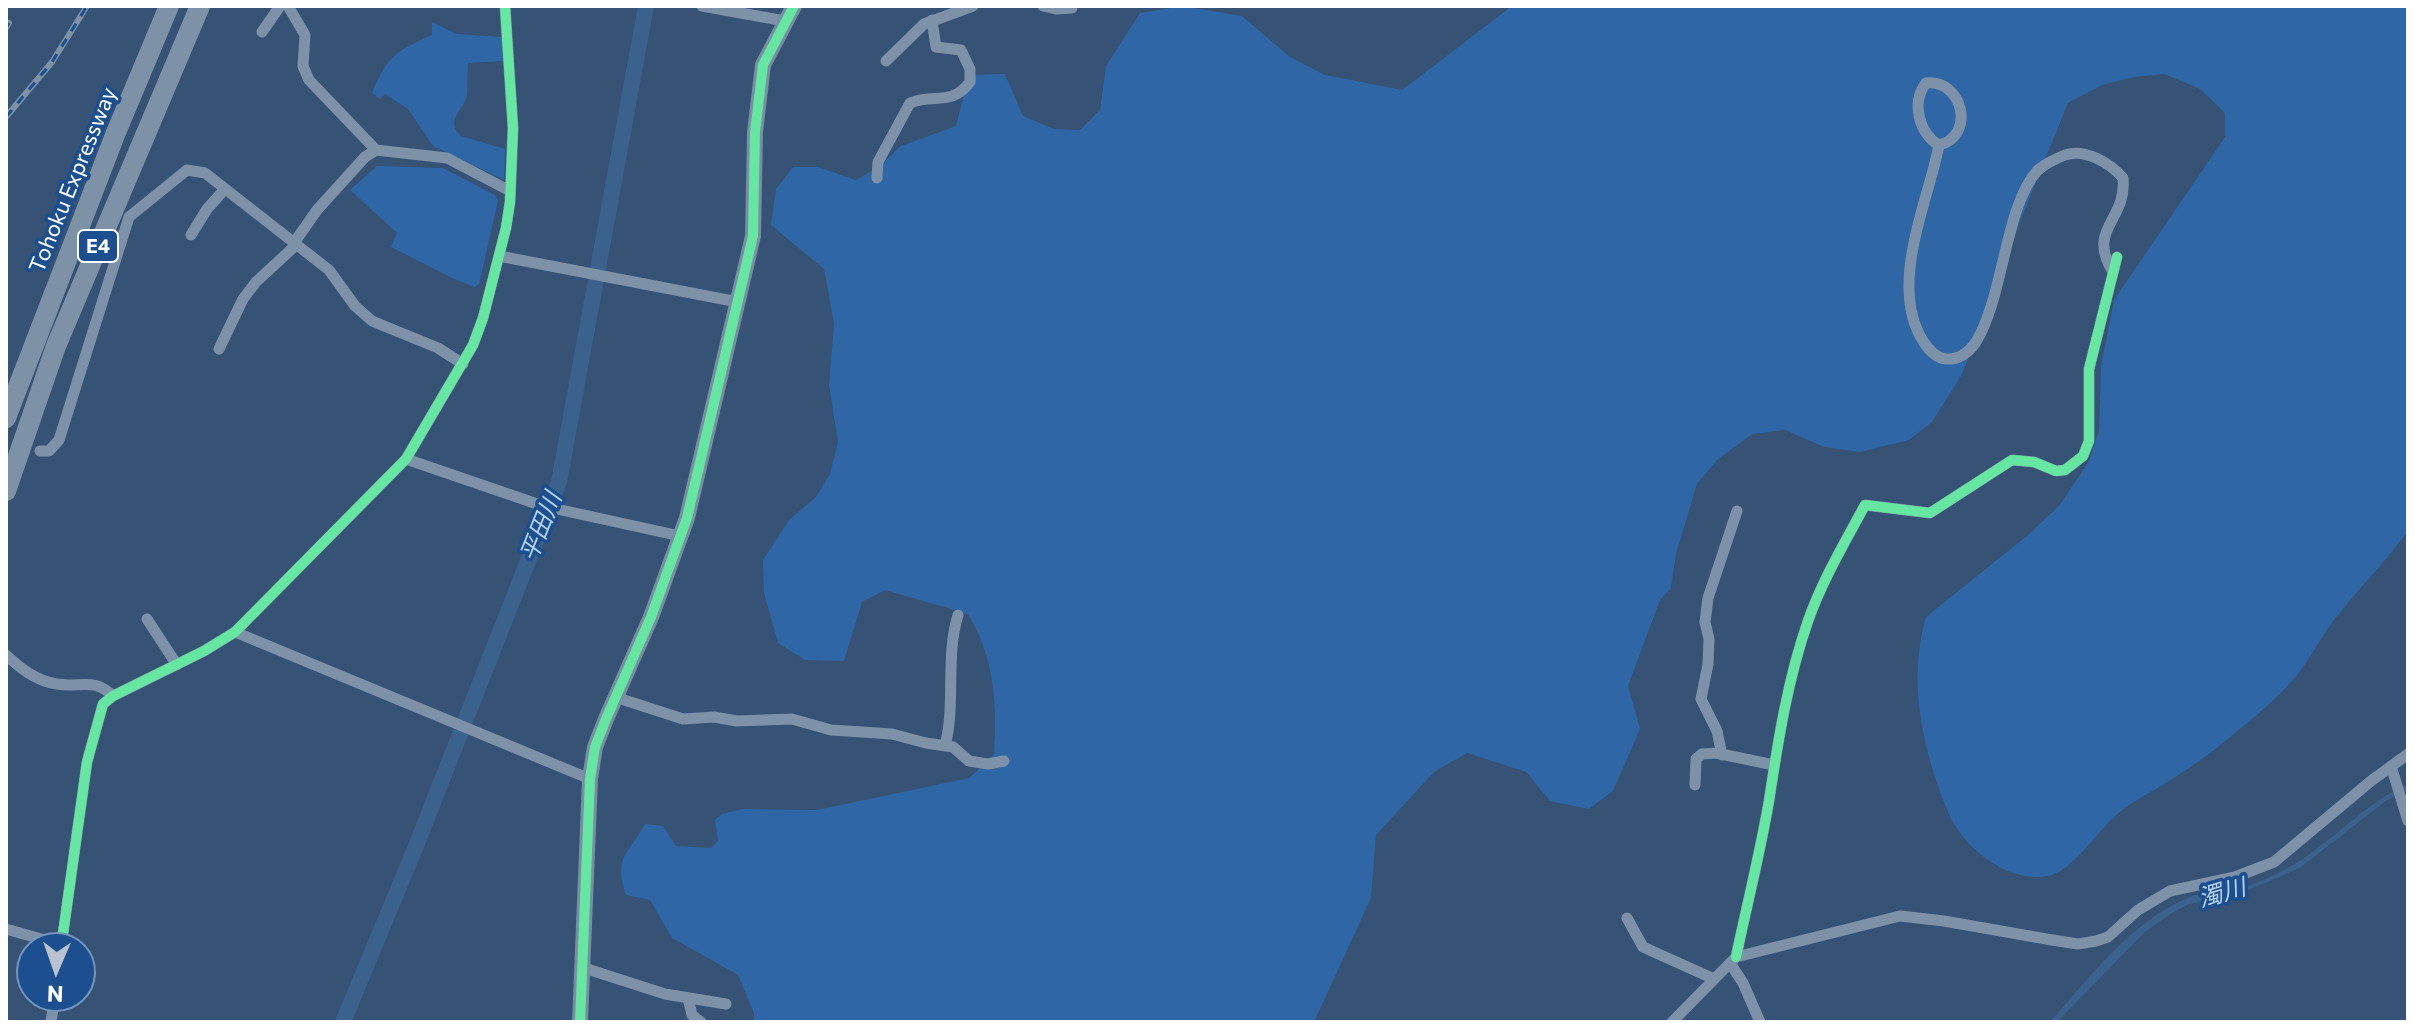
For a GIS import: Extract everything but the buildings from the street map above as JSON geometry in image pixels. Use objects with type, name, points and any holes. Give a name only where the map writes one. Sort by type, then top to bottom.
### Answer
[{"type":"highway","name":"Tohoku Expressway","points":[[6,418],[115,135],[169,6]]},
{"type":"highway","name":"E4","points":[[6,491],[56,346],[200,6]]},
{"type":"street","points":[[262,32],[280,6]]},
{"type":"street","points":[[288,6],[305,35],[303,66],[309,80],[376,150]]},
{"type":"street","points":[[63,932],[87,762],[103,704],[235,632],[406,459],[463,364],[483,318],[506,228],[513,128],[505,6]]},
{"type":"street","points":[[580,1022],[590,779],[595,747],[651,617],[687,518],[753,236],[755,132],[763,65],[789,14],[702,6]]},
{"type":"street","points":[[886,61],[911,34],[932,20],[973,6]]},
{"type":"street","points":[[1043,6],[1072,8]]},
{"type":"street","points":[[877,178],[878,162],[910,103],[946,99],[959,94],[970,82],[970,69],[961,50],[936,47],[932,20]]},
{"type":"street","points":[[1926,83],[1945,86],[1958,101],[1958,134],[1939,145],[1926,135],[1921,125],[1918,105],[1926,83]]},
{"type":"street","points":[[1939,145],[1917,222],[1909,282],[1918,332],[1929,350],[1938,357],[1946,359],[1965,355],[1975,343],[1999,282],[2021,199],[2035,174],[2052,160],[2080,152],[2096,158],[2123,178],[2120,206],[2103,237],[2102,250],[2113,272]]},
{"type":"street","points":[[219,349],[243,299],[256,282],[295,244],[317,210],[365,157],[376,150],[447,158],[510,191]]},
{"type":"street","points":[[40,451],[49,451],[59,440],[129,217],[187,170],[205,173],[329,270],[355,306],[372,321],[438,348],[463,364]]},
{"type":"street","points":[[191,235],[207,209],[225,189]]},
{"type":"street","points":[[499,256],[738,302]]},
{"type":"street","points":[[1760,1022],[1733,960],[1809,617],[1865,505],[1930,513],[2012,460],[2034,462],[2056,471],[2065,470],[2083,456],[2089,441],[2089,368],[2117,257]]},
{"type":"street","points":[[406,459],[544,506],[680,536]]},
{"type":"street","points":[[1722,755],[1717,731],[1701,699],[1708,664],[1709,639],[1705,622],[1708,598],[1737,511]]},
{"type":"street","points":[[945,746],[950,728],[951,640],[958,615]]},
{"type":"street","points":[[147,619],[177,665]]},
{"type":"street","points":[[235,632],[590,779]]},
{"type":"street","points":[[6,655],[21,669],[40,679],[57,684],[94,684],[113,696]]},
{"type":"street","points":[[615,697],[683,719],[792,719],[831,730],[892,734],[953,747],[969,761],[988,764],[1004,761]]},
{"type":"street","points":[[1695,785],[1697,757],[1705,753],[1774,765]]},
{"type":"street","points":[[1672,1022],[1733,960],[1900,916],[2078,944],[2108,937],[2138,910],[2170,891],[2235,877],[2274,862],[2408,754]]},
{"type":"street","points":[[2391,766],[2408,821]]},
{"type":"street","points":[[1627,918],[1643,947],[1714,979]]},
{"type":"street","points":[[581,967],[665,994],[726,1004]]},
{"type":"street","points":[[688,998],[692,1015],[701,1022]]},
{"type":"shaded area","points":[[1183,6],[1242,16],[1290,57],[1325,75],[1402,90],[1512,6],[2408,6],[2408,531],[2338,615],[2301,670],[2279,695],[2208,754],[2120,812],[2057,873],[2033,877],[2002,868],[1975,850],[1955,825],[1931,765],[1920,716],[1918,666],[1926,617],[2028,535],[2059,506],[2089,461],[2099,431],[2101,366],[2114,300],[2225,137],[2225,113],[2200,89],[2164,74],[2102,85],[2068,103],[1961,376],[1932,422],[1909,440],[1860,452],[1824,447],[1785,430],[1752,434],[1717,460],[1697,484],[1676,554],[1671,588],[1660,600],[1628,686],[1640,729],[1613,791],[1589,809],[1550,801],[1526,772],[1467,753],[1434,772],[1376,835],[1371,898],[1314,1022],[754,1022],[754,1013],[738,975],[672,938],[650,900],[626,895],[622,864],[645,824],[663,826],[676,846],[711,848],[718,841],[715,820],[722,814],[742,809],[817,810],[969,778],[994,755],[995,737],[989,665],[968,614],[885,590],[862,602],[844,661],[805,660],[778,643],[764,593],[763,560],[789,520],[816,497],[830,474],[838,442],[829,385],[834,324],[824,269],[771,225],[776,189],[793,167],[818,167],[856,180],[880,166],[901,146],[956,126],[969,75],[1005,74],[1023,116],[1054,129],[1080,130],[1100,110],[1106,66],[1140,13]]},
{"type":"shaded area","points":[[432,22],[456,34],[502,37],[503,61],[468,63],[467,96],[454,125],[461,136],[505,149],[504,180],[433,146],[408,109],[385,94],[380,99],[372,93],[394,56],[432,35]]},
{"type":"shaded area","points":[[377,166],[443,168],[495,195],[498,201],[479,284],[475,287],[454,279],[391,247],[397,233],[350,190]]},
{"type":"water","name":"濁川","points":[[2408,784],[2408,790],[2387,800],[2300,868],[2232,897],[2189,904],[2172,913],[2145,932],[2057,1022],[2050,1022],[2113,951],[2149,920],[2190,897],[2238,889],[2277,873],[2313,852],[2365,810]]},
{"type":"waterway","name":"平田川","points":[[343,1022],[416,846],[559,482],[646,6]]},
{"type":"waterway","points":[[2404,1022],[2408,1021]]},
{"type":"railway","points":[[6,117],[52,62],[87,6]]},
{"type":"railway","points":[[6,28],[9,23]]},
{"type":"cycle path","points":[[63,932],[87,762],[103,704],[235,632],[406,459],[473,345],[483,318],[510,202],[513,128],[505,6]]},
{"type":"cycle path","points":[[580,1022],[590,779],[595,747],[651,617],[687,518],[753,236],[755,132],[763,65],[794,6]]},
{"type":"cycle path","points":[[1736,957],[1762,840],[1789,687],[1801,643],[1827,576],[1865,505],[1930,513],[2012,460],[2034,462],[2056,471],[2065,470],[2083,456],[2089,441],[2089,369],[2117,257]]}]
